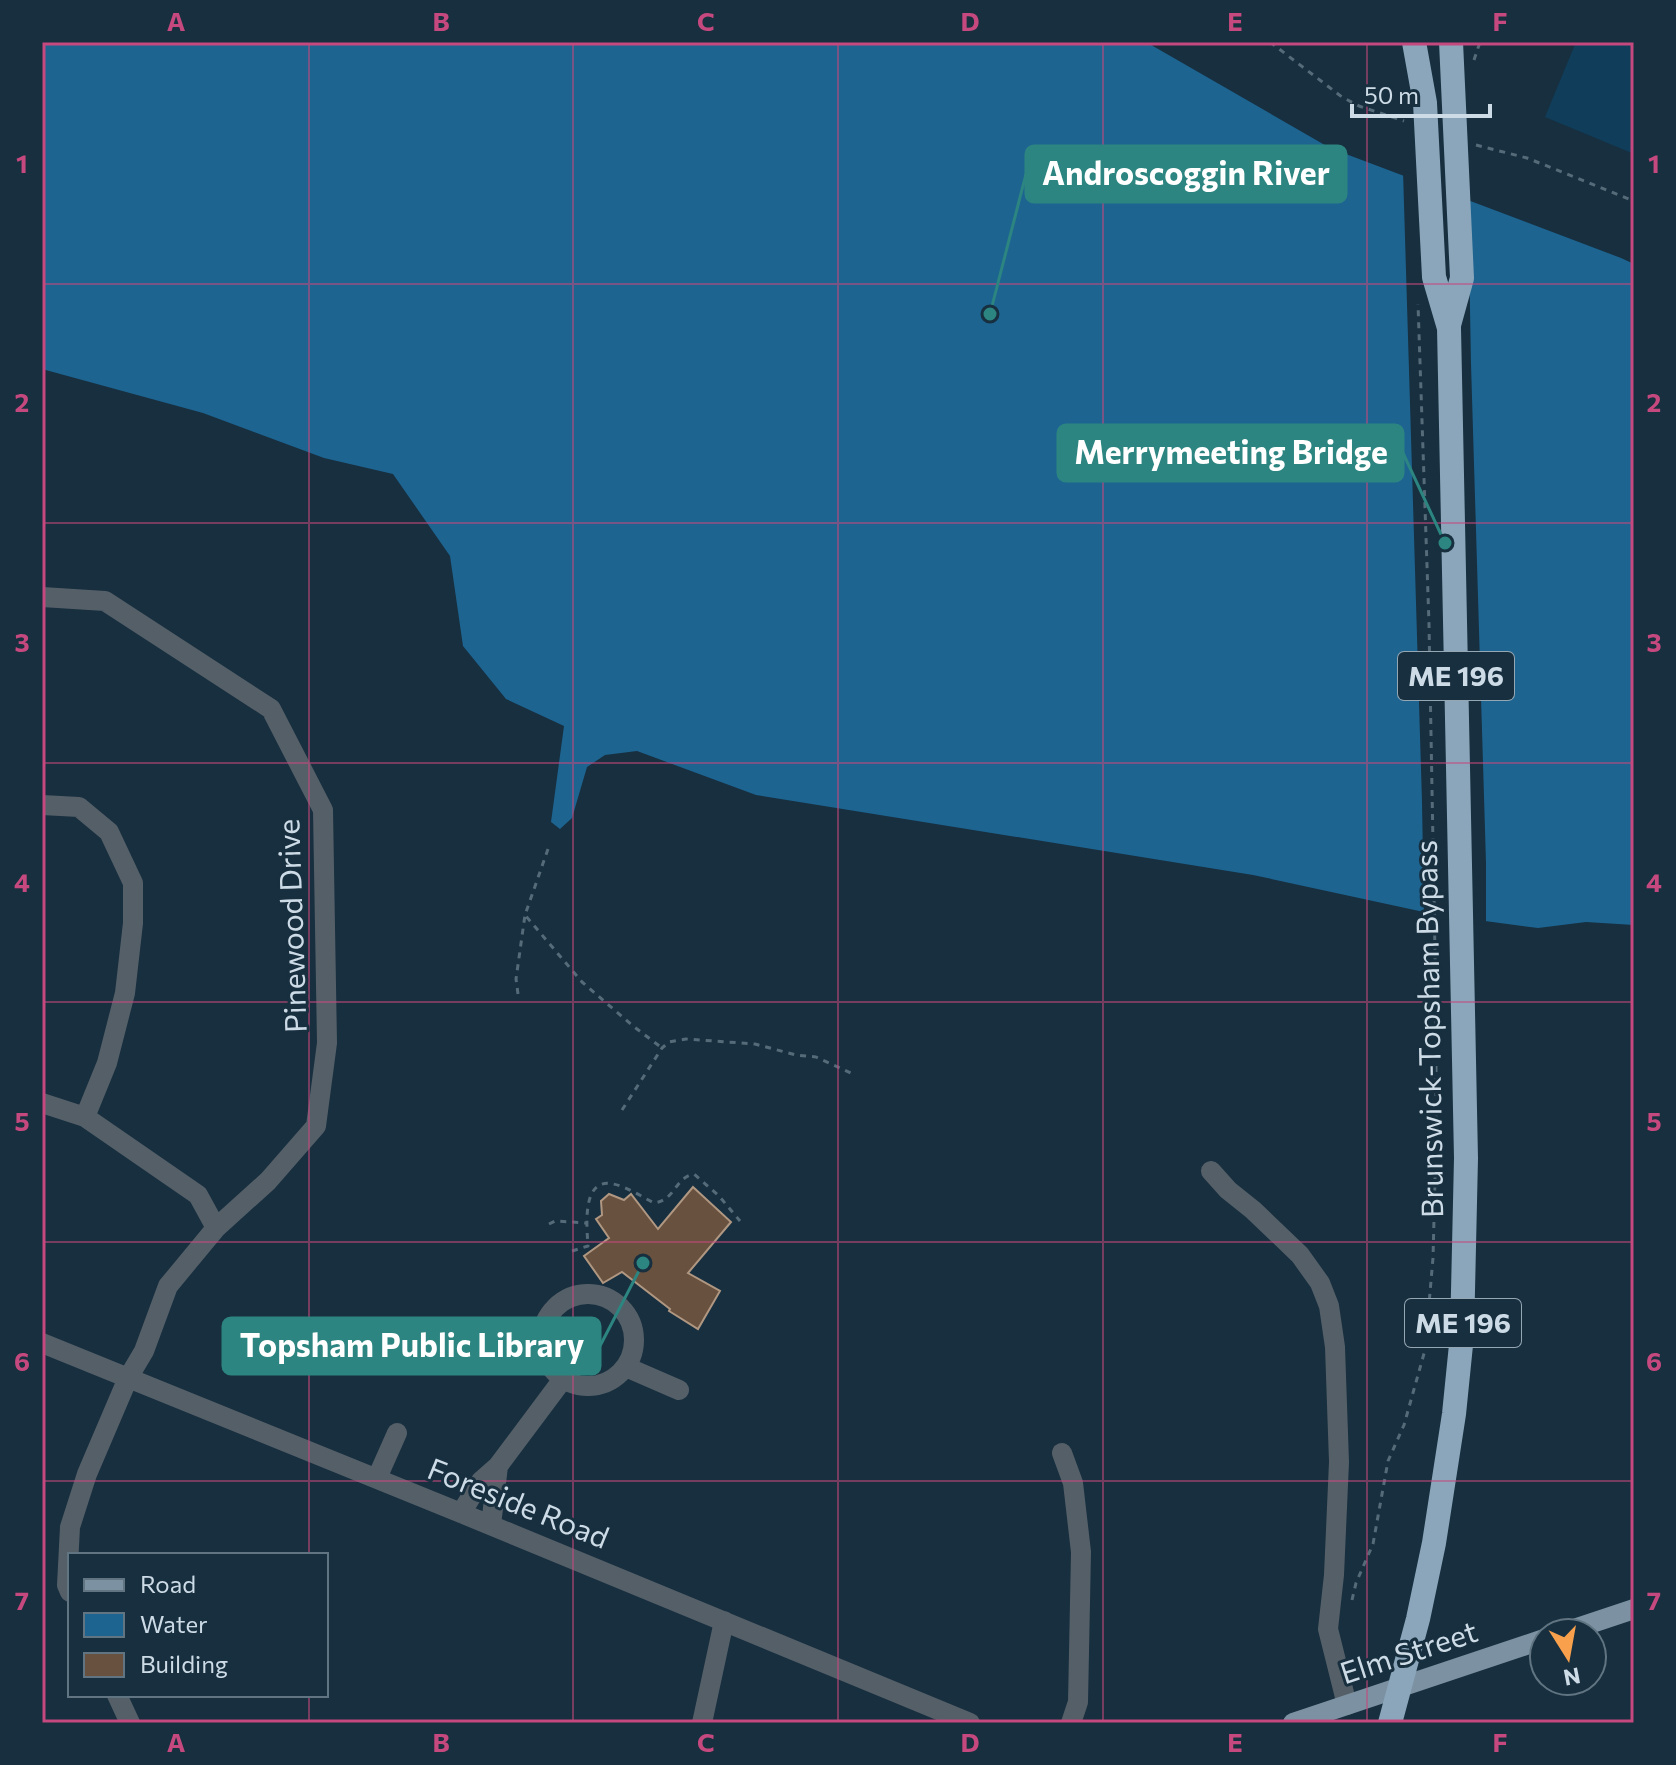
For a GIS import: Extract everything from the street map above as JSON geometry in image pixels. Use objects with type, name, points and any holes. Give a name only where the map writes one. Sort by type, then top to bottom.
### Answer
[{"type":"highway","points":[[1414,42],[1425,103]]},
{"type":"highway","points":[[1425,103],[1433,79],[1429,42]]},
{"type":"highway","points":[[1451,42],[1455,112]]},
{"type":"highway","points":[[1455,112],[1462,42]]},
{"type":"highway","name":"ME 196","points":[[1425,103],[1434,277],[1449,328]]},
{"type":"highway","name":"ME 196","points":[[1449,328],[1462,278],[1455,112]]},
{"type":"highway","name":"Brunswick-Topsham Bypass","points":[[1390,1723],[1418,1619],[1434,1543],[1446,1474],[1462,1335],[1466,1158],[1449,328]]},
{"type":"main road","points":[[1608,1618],[1634,1609]]},
{"type":"main road","name":"Elm Street","points":[[1293,1723],[1528,1644]]},
{"type":"street","name":"Pinewood Drive","points":[[42,597],[105,601],[271,709],[323,810],[327,1043],[316,1126],[268,1181],[216,1228],[168,1286],[144,1351],[128,1378],[87,1474],[70,1527],[69,1553]]},
{"type":"street","points":[[42,805],[79,807],[109,832],[133,883],[133,923],[125,993],[107,1063],[85,1117]]},
{"type":"street","points":[[42,1103],[85,1117],[198,1195],[216,1228]]},
{"type":"street","points":[[1211,1171],[1300,1255],[1320,1283],[1329,1306],[1335,1347],[1339,1462],[1334,1575],[1328,1629],[1347,1705]]},
{"type":"street","points":[[584,1295],[599,1296],[613,1302],[624,1311],[634,1339],[626,1367],[616,1377],[590,1386],[576,1385],[563,1379],[553,1370],[542,1344],[543,1330],[549,1317],[558,1306],[584,1295]]},
{"type":"street","name":"Foreside Road","points":[[42,1343],[970,1723]]},
{"type":"street","points":[[626,1367],[679,1390]]},
{"type":"street","points":[[461,1513],[481,1481],[498,1466],[563,1379]]},
{"type":"street","points":[[377,1478],[397,1433]]},
{"type":"street","points":[[1062,1453],[1073,1483],[1081,1552],[1078,1702],[1071,1723]]},
{"type":"street","points":[[491,1525],[498,1466]]},
{"type":"street","name":"Pinewood Drive","points":[[68,1566],[68,1587]]},
{"type":"street","points":[[702,1723],[724,1621]]},
{"type":"street","points":[[118,1697],[130,1723]]},
{"type":"path","points":[[1353,1599],[1356,1583],[1373,1544],[1388,1461],[1404,1425],[1425,1350],[1433,1258],[1436,1009],[1429,639],[1418,305]]},
{"type":"path","points":[[518,994],[516,979],[525,915],[548,849]]},
{"type":"path","points":[[525,915],[582,982],[662,1048]]},
{"type":"path","points":[[622,1110],[662,1048],[669,1042],[686,1039],[755,1044],[816,1057],[853,1074]]},
{"type":"path","points":[[572,1251],[588,1246],[586,1223],[589,1197],[607,1183],[616,1184],[654,1203],[667,1199],[681,1180],[694,1174],[719,1196],[740,1221]]},
{"type":"path","points":[[549,1224],[555,1221],[586,1223]]},
{"type":"shaded area","points":[[1576,42],[1634,42],[1634,154],[1545,117]]},
{"type":"water","points":[[42,42],[1146,42],[1330,148],[1634,264],[1634,925],[1586,922],[1538,928],[1433,914],[1253,875],[756,795],[637,751],[605,755],[587,767],[572,818],[560,829],[551,822],[564,726],[506,699],[463,646],[450,556],[393,474],[324,458],[203,413],[42,369]]},
{"type":"pier","points":[[1403,171],[1468,196],[1486,925],[1424,916]]},
{"type":"building","points":[[693,1187],[731,1222],[688,1273],[720,1291],[698,1329],[669,1311],[622,1272],[603,1283],[584,1256],[609,1238],[596,1219],[602,1215],[601,1201],[609,1194],[624,1200],[631,1194],[658,1229]]},
{"type":"place","name":"Androscoggin River","points":[[990,314]]},
{"type":"place","name":"Merrymeeting Bridge","points":[[1445,543]]},
{"type":"place","name":"Topsham Public Library","points":[[643,1263]]}]
